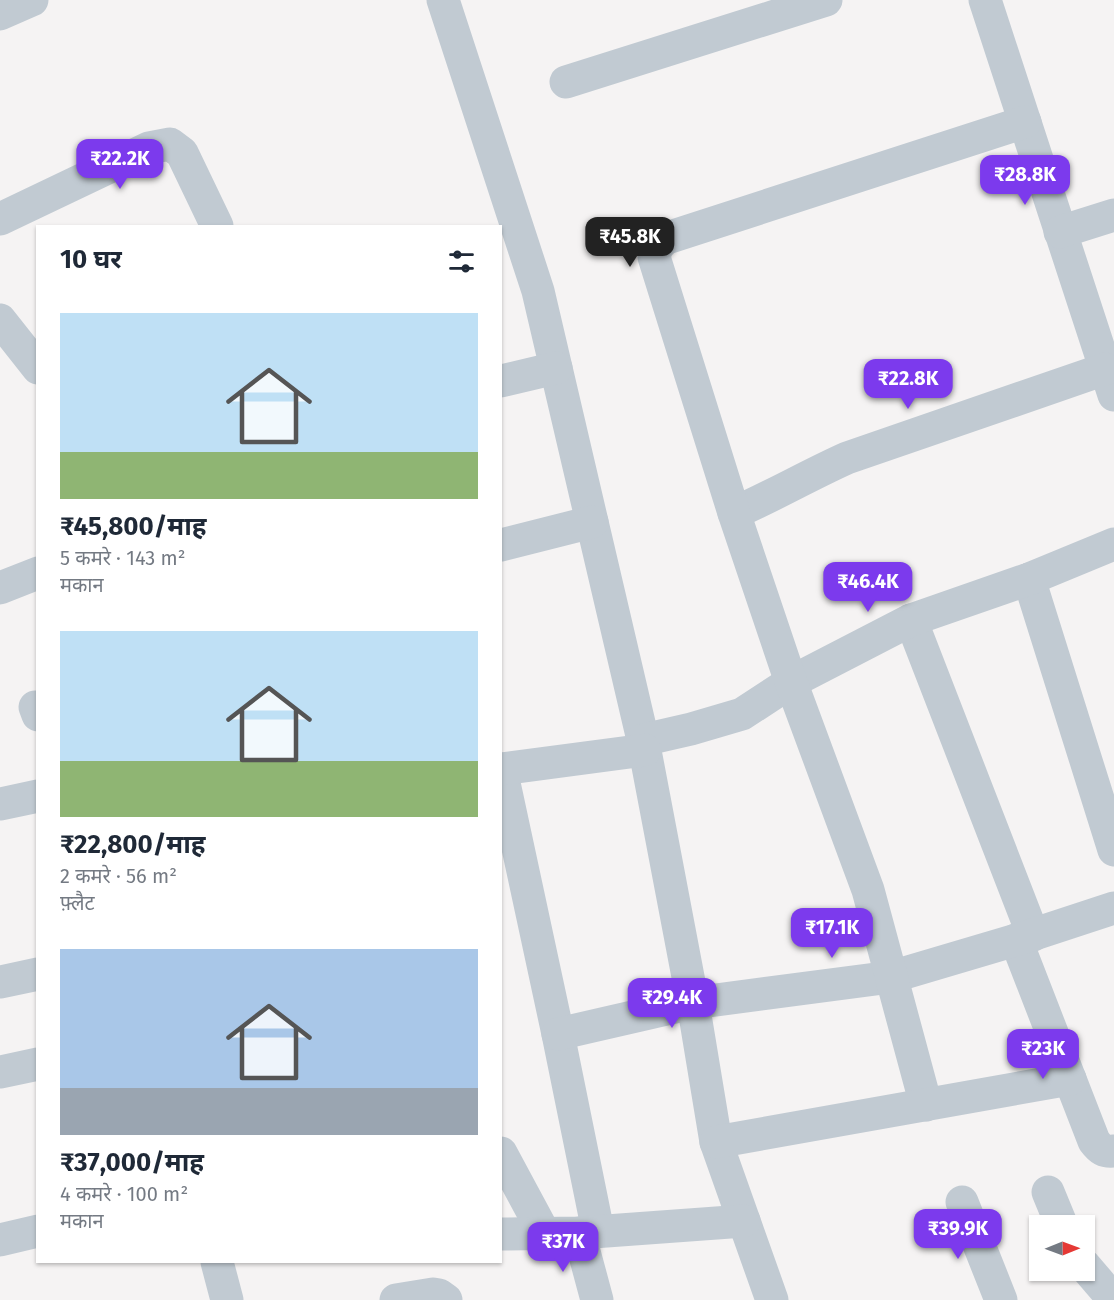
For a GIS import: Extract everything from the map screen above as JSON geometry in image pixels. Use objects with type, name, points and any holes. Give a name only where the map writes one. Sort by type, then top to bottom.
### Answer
[{"type":"street","points":[[0,14],[32,0]]},
{"type":"street","points":[[443,0],[538,291],[644,745],[693,1003],[716,1142],[772,1300]]},
{"type":"street","points":[[566,82],[826,0]]},
{"type":"street","points":[[734,513],[772,497],[818,471],[848,458],[1110,382],[985,0]]},
{"type":"street","points":[[926,1105],[865,880],[791,682],[734,513],[654,257],[655,249],[660,243],[678,235],[1025,122]]},
{"type":"street","points":[[0,219],[149,148],[159,144],[170,144],[182,153],[217,225]]},
{"type":"street","points":[[1060,232],[1114,215]]},
{"type":"street","points":[[5,335],[36,366]]},
{"type":"street","points":[[502,381],[556,368]]},
{"type":"street","points":[[502,545],[592,522]]},
{"type":"street","points":[[502,769],[644,745],[742,714],[791,682],[911,620],[1112,551]]},
{"type":"street","points":[[0,588],[36,574]]},
{"type":"street","points":[[1029,579],[1114,850]]},
{"type":"street","points":[[911,620],[1024,938],[1070,1079],[1094,1141],[1099,1149],[1106,1152],[1114,1151]]},
{"type":"street","points":[[502,774],[558,1034],[597,1300]]},
{"type":"street","points":[[0,804],[36,796]]},
{"type":"street","points":[[558,1034],[693,1003],[891,977],[1024,938],[1114,908]]},
{"type":"street","points":[[0,982],[36,974]]},
{"type":"street","points":[[0,1072],[36,1064]]},
{"type":"street","points":[[716,1142],[1070,1079]]},
{"type":"street","points":[[502,1155],[544,1233]]},
{"type":"street","points":[[1048,1192],[1057,1215]]},
{"type":"street","points":[[962,1202],[1001,1300]]},
{"type":"street","points":[[502,1234],[588,1232],[744,1221]]},
{"type":"street","points":[[0,1240],[36,1231]]},
{"type":"street","points":[[217,1263],[227,1300]]},
{"type":"street","points":[[1095,1278],[1114,1300]]},
{"type":"street","points":[[396,1300],[433,1294],[446,1300]]}]
